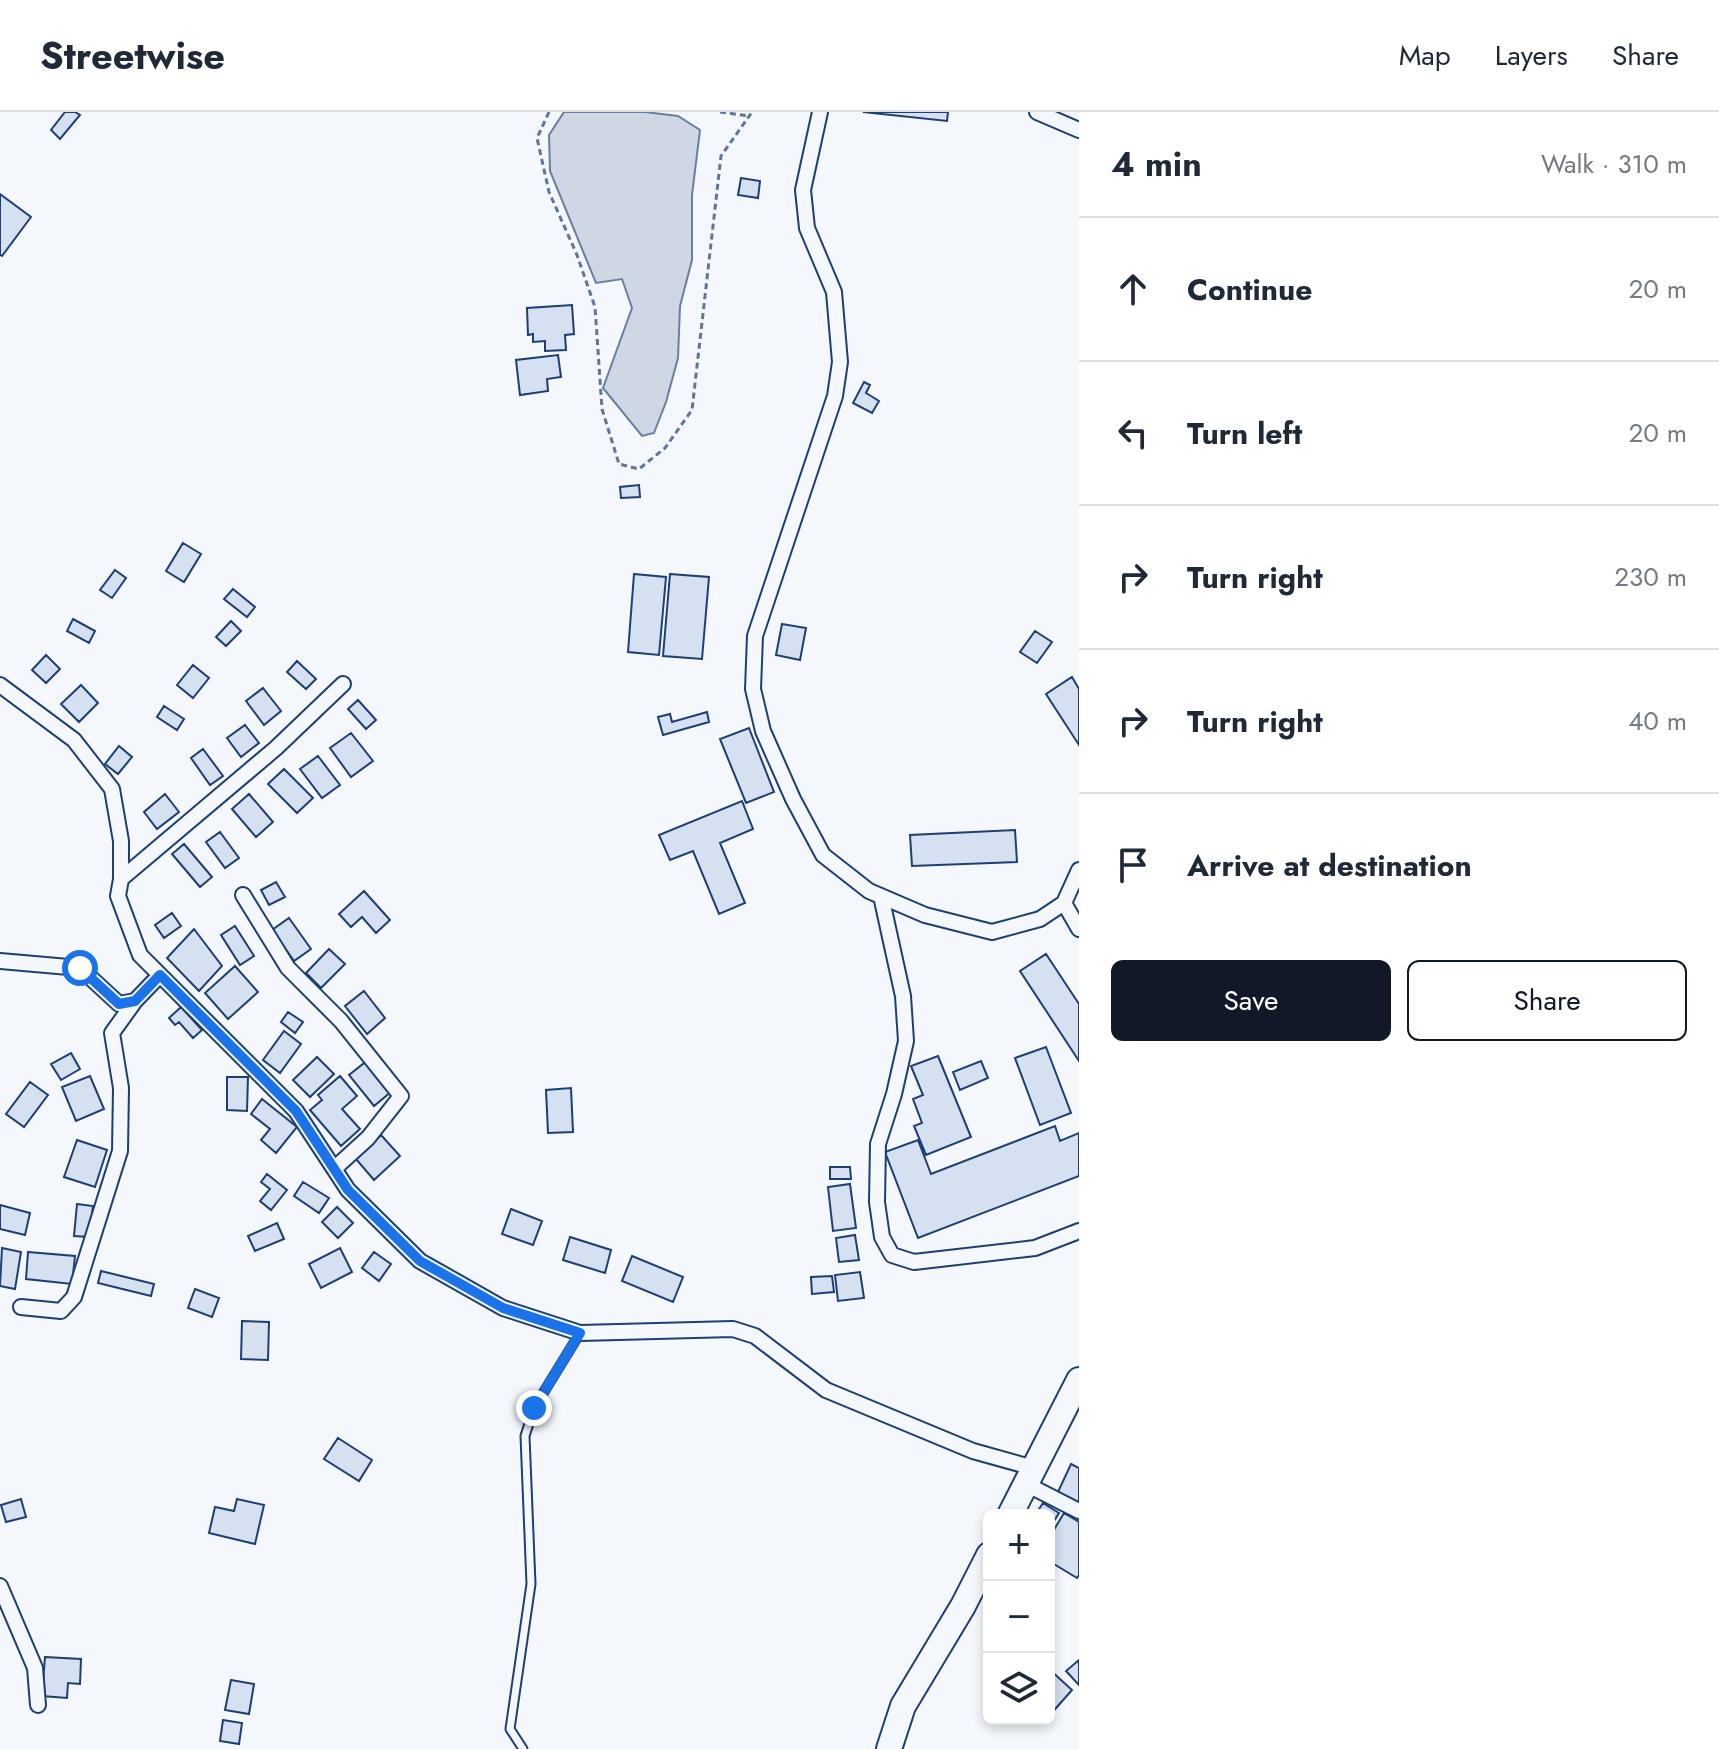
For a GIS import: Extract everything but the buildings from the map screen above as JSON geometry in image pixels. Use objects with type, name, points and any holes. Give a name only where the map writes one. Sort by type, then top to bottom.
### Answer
[{"type":"main road","points":[[1013,1509],[1079,1380]]},
{"type":"main road","points":[[889,1749],[903,1706],[983,1567]]},
{"type":"street","points":[[820,112],[803,190],[807,228],[834,292],[840,362],[835,396],[755,636],[753,689],[763,731],[793,799],[823,855],[869,891],[925,915],[992,932],[1040,919],[1064,903],[1079,870]]},
{"type":"street","points":[[1037,112],[1079,130]]},
{"type":"street","points":[[121,879],[276,748],[343,684]]},
{"type":"street","points":[[0,685],[74,740],[112,789],[121,841],[118,896],[140,955],[296,1111],[348,1190],[420,1261],[503,1308],[580,1333],[733,1329],[755,1336],[826,1390],[1030,1476],[1079,1511]]},
{"type":"street","points":[[243,895],[288,968],[341,1021],[401,1096],[368,1138],[335,1168]]},
{"type":"street","points":[[881,896],[903,996],[906,1041],[878,1144],[877,1202],[880,1226],[892,1255],[914,1262],[1035,1248],[1079,1231]]},
{"type":"street","points":[[1064,903],[1079,929]]},
{"type":"street","points":[[0,961],[80,968],[119,1004],[135,1001]]},
{"type":"street","points":[[21,1307],[61,1311],[74,1297],[120,1151],[121,1088],[112,1033],[135,1001],[160,975]]},
{"type":"street","points":[[0,1586],[35,1668],[38,1705]]},
{"type":"lane","points":[[523,1749],[510,1729],[531,1584],[525,1436],[534,1408],[580,1333]]},
{"type":"path","points":[[549,112],[537,138],[549,192],[577,255],[595,307],[602,409],[619,464],[639,469],[665,448],[692,410],[721,156],[750,114]]},
{"type":"path","points":[[720,112],[750,114]]},
{"type":"shaded area","points":[[564,112],[645,112],[678,116],[700,130],[692,195],[692,260],[680,306],[678,358],[654,433],[642,436],[603,388],[632,308],[622,279],[596,283],[550,171],[549,135]]},
{"type":"route","points":[[80,968],[119,1004],[135,1001],[160,975],[296,1111],[348,1190],[420,1261],[503,1308],[580,1333],[534,1408]]}]
